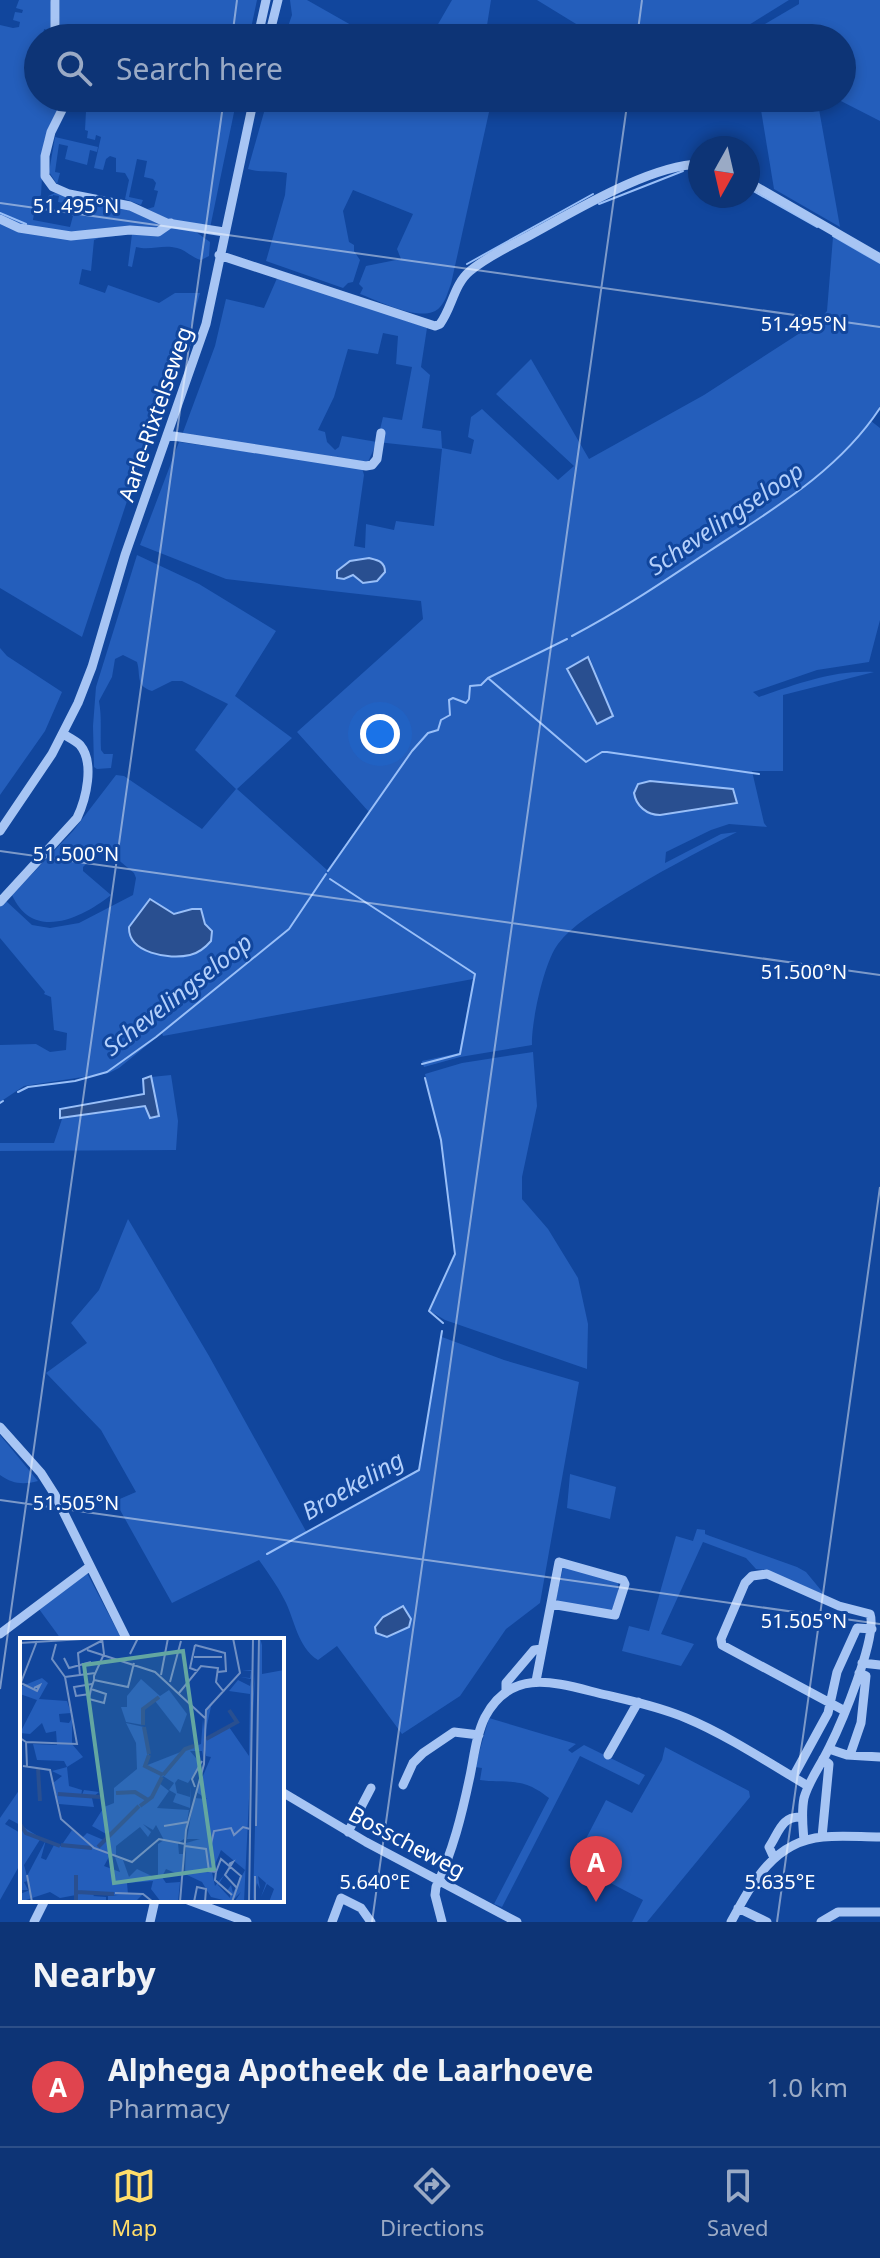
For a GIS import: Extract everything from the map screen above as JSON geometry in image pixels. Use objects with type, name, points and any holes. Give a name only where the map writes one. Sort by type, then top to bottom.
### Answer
[{"type":"street","points":[[55,0],[55,24]]},
{"type":"street","points":[[261,24],[266,0]]},
{"type":"street","points":[[272,24],[278,0]]},
{"type":"street","points":[[61,112],[46,150],[44,172],[50,185],[62,192],[130,206],[156,220],[224,232]]},
{"type":"street","name":"Aarle-Rixtelseweg","points":[[0,831],[63,734],[92,667],[125,555],[206,324],[251,112]]},
{"type":"street","points":[[219,255],[435,326],[447,315],[468,272],[489,257],[601,196],[670,169],[688,166]]},
{"type":"street","points":[[760,189],[880,258]]},
{"type":"street","points":[[0,219],[19,228],[71,236],[130,230],[158,232],[171,223]]},
{"type":"street","points":[[167,435],[366,466],[377,459],[381,433]]},
{"type":"street","points":[[0,902],[77,818],[83,805],[87,785],[85,756],[80,745],[63,734]]},
{"type":"street","points":[[0,1427],[32,1462],[55,1495],[126,1638]]},
{"type":"street","points":[[536,1681],[559,1562],[623,1580],[625,1584],[615,1615],[551,1604]]},
{"type":"street","points":[[0,1634],[89,1567]]},
{"type":"street","points":[[804,1841],[801,1817],[808,1786],[829,1749],[845,1711],[861,1668],[872,1629],[870,1614],[839,1606],[767,1574],[755,1574],[745,1583],[721,1639],[722,1645],[845,1711]]},
{"type":"street","points":[[793,1777],[831,1704],[837,1672],[857,1628],[872,1629]]},
{"type":"street","points":[[506,1691],[506,1683],[534,1650],[542,1649]]},
{"type":"street","points":[[861,1668],[880,1665]]},
{"type":"street","points":[[850,1755],[862,1716],[866,1676],[861,1668]]},
{"type":"street","points":[[442,1922],[435,1895],[458,1831],[479,1735],[487,1714],[506,1691],[536,1681],[638,1702],[687,1718],[808,1786]]},
{"type":"street","points":[[608,1755],[638,1702]]},
{"type":"street","points":[[403,1785],[413,1763],[454,1732],[479,1735]]},
{"type":"street","points":[[829,1749],[850,1755],[880,1757]]},
{"type":"street","points":[[822,1837],[829,1764],[823,1759]]},
{"type":"street","points":[[348,1832],[371,1788]]},
{"type":"street","name":"Bosscheweg","points":[[284,1793],[348,1832],[517,1922]]},
{"type":"street","points":[[774,1858],[769,1847],[782,1824],[789,1818],[801,1817]]},
{"type":"street","points":[[731,1922],[759,1873],[788,1847],[822,1837],[880,1837]]},
{"type":"street","points":[[332,1922],[341,1898],[361,1908],[371,1922]]},
{"type":"street","points":[[34,1922],[44,1902]]},
{"type":"street","points":[[150,1922],[155,1902]]},
{"type":"street","points":[[193,1902],[247,1922]]},
{"type":"street","points":[[738,1908],[767,1922]]},
{"type":"street","points":[[821,1922],[838,1912],[856,1917],[880,1912]]},
{"type":"shaded area","points":[[19,0],[50,0],[52,4],[51,24],[24,24],[24,112],[57,112],[44,141],[41,195],[36,201],[33,220],[70,227],[73,216],[61,211],[64,203],[58,202],[59,196],[53,195],[49,209],[48,196],[55,193],[126,209],[164,226],[196,232],[210,242],[209,256],[201,260],[177,248],[136,247],[132,267],[128,266],[132,234],[99,238],[94,240],[91,271],[82,269],[79,284],[105,293],[108,285],[159,303],[175,293],[200,293],[82,637],[0,588],[0,25],[19,27],[20,22],[13,20],[15,12],[22,13],[23,10],[16,8]]},
{"type":"shaded area","points":[[60,0],[257,0],[252,24],[60,24]]},
{"type":"shaded area","points":[[290,0],[307,0],[349,24],[289,24],[292,15]]},
{"type":"shaded area","points":[[452,0],[491,0],[487,24],[438,24]]},
{"type":"shaded area","points":[[537,0],[789,0],[750,24],[576,24]]},
{"type":"shaded area","points":[[799,0],[880,0],[880,121],[856,109],[856,24],[765,24],[799,4]]},
{"type":"shaded area","points":[[86,112],[234,112],[210,228],[174,222],[147,209],[154,207],[158,191],[154,190],[156,183],[153,179],[144,177],[147,161],[137,159],[129,197],[143,200],[141,205],[125,199],[129,180],[125,173],[116,172],[116,158],[110,156],[103,170],[94,168],[101,137],[96,135],[95,140],[87,138],[88,131],[85,130]]},
{"type":"shaded area","points":[[264,112],[489,112],[451,284],[440,307],[433,312],[413,313],[360,294],[363,288],[359,284],[366,266],[401,259],[397,249],[413,214],[353,190],[343,211],[349,242],[354,245],[360,260],[353,282],[343,288],[266,261],[285,195],[287,173],[248,169]]},
{"type":"shaded area","points":[[761,112],[819,112],[840,227],[774,189]]},
{"type":"shaded area","points":[[55,137],[98,147],[97,152],[90,150],[87,165],[65,159],[68,146],[59,144],[55,172],[60,173],[57,184],[49,172]]},
{"type":"shaded area","points":[[833,237],[880,263],[880,408],[871,421],[880,428],[880,620],[869,662],[817,670],[753,692],[759,697],[830,676],[874,672],[783,695],[783,771],[752,771],[767,827],[729,824],[666,852],[665,863],[721,834],[737,832],[632,889],[570,931],[558,944],[543,978],[532,1045],[460,1057],[424,1067],[422,1061],[459,1053],[473,979],[163,1036],[162,1033],[109,1073],[24,1086],[0,1102],[0,1045],[36,1044],[50,1052],[66,1050],[67,1033],[54,1030],[51,997],[44,994],[0,938],[0,907],[6,901],[32,925],[50,928],[79,923],[133,895],[134,873],[103,847],[83,867],[83,871],[111,895],[86,911],[72,918],[45,922],[32,918],[21,909],[12,895],[73,831],[116,775],[124,776],[202,829],[236,789],[195,750],[228,704],[182,681],[172,681],[152,691],[147,689],[141,683],[137,662],[123,655],[115,659],[112,677],[99,701],[101,750],[104,754],[113,754],[111,768],[94,767],[96,687],[137,555],[199,584],[276,631],[235,696],[292,738],[237,789],[327,870],[369,812],[297,732],[423,619],[421,601],[226,579],[140,545],[179,442],[362,468],[364,475],[354,546],[365,548],[366,524],[394,530],[396,521],[434,526],[442,449],[377,442],[368,462],[182,435],[215,346],[226,299],[264,308],[278,276],[427,328],[421,367],[430,375],[422,428],[441,431],[442,448],[471,454],[474,440],[468,437],[471,417],[482,409],[558,480],[574,466],[496,394],[531,359],[589,459],[704,395],[817,322],[827,311]],"holes":[[[383,333],[398,336],[396,364],[412,367],[402,420],[383,417],[377,442],[342,436],[335,450],[327,442],[325,432],[318,430],[334,397],[348,349],[378,354]],[[590,658],[613,717],[568,668]],[[650,781],[679,786],[737,804],[660,815],[648,813],[634,797],[638,784]],[[150,900],[174,914],[184,912],[205,924],[212,931],[211,941],[174,956],[144,950],[129,927]]]},
{"type":"shaded area","points":[[369,558],[384,565],[385,572],[377,581],[363,583],[353,575],[337,578],[337,571],[350,561]]},
{"type":"shaded area","points":[[0,648],[7,656],[62,692],[45,731],[0,795]]},
{"type":"shaded area","points":[[588,657],[613,716],[597,724],[567,669]]},
{"type":"shaded area","points":[[650,781],[733,789],[737,803],[655,815],[640,806],[634,793],[638,784]]},
{"type":"shaded area","points":[[150,899],[174,914],[201,909],[205,924],[212,931],[211,941],[199,952],[190,955],[161,955],[142,949],[130,936],[129,927]]},
{"type":"shaded area","points":[[533,1052],[537,1106],[522,1177],[522,1199],[548,1229],[578,1278],[588,1324],[587,1369],[445,1320],[430,1311],[456,1253],[441,1145],[425,1074],[462,1063]]},
{"type":"shaded area","points":[[171,1075],[178,1121],[176,1150],[0,1151],[0,1143],[54,1143],[62,1119],[146,1106],[159,1116],[151,1077]]},
{"type":"shaded area","points":[[151,1076],[159,1116],[150,1118],[145,1106],[60,1118],[60,1109],[144,1094],[143,1079]]},
{"type":"shaded area","points":[[128,1219],[209,1356],[307,1533],[419,1470],[442,1337],[504,1360],[579,1382],[540,1603],[506,1629],[460,1696],[402,1734],[337,1646],[318,1660],[305,1648],[288,1607],[259,1560],[172,1603],[115,1501],[136,1492],[101,1430],[46,1373],[87,1343],[71,1323],[99,1290]]},
{"type":"shaded area","points":[[0,1435],[38,1481],[18,1483],[0,1475]]},
{"type":"shaded area","points":[[570,1474],[616,1487],[610,1519],[567,1508]]},
{"type":"shaded area","points":[[697,1529],[797,1567],[806,1572],[825,1595],[766,1570],[756,1569],[746,1558],[703,1542],[661,1634],[694,1644],[681,1666],[622,1651],[629,1626],[649,1631],[676,1536],[693,1541]]},
{"type":"shaded area","points":[[563,1568],[618,1583],[618,1595],[612,1611],[558,1602],[556,1599]]},
{"type":"shaded area","points":[[86,1571],[121,1638],[60,1638],[39,1609]]},
{"type":"shaded area","points":[[403,1606],[411,1619],[409,1627],[387,1637],[376,1633],[375,1627],[383,1617]]},
{"type":"shaded area","points":[[489,1718],[576,1744],[568,1750],[572,1753],[584,1745],[645,1775],[639,1785],[580,1756],[502,1907],[494,1904],[549,1798],[531,1786],[480,1780],[482,1768],[475,1767]]},
{"type":"shaded area","points":[[665,1747],[749,1791],[750,1797],[647,1922],[632,1922],[643,1900],[603,1879],[599,1865],[576,1858],[606,1800],[632,1813],[662,1760]]},
{"type":"shaded area","points":[[20,1789],[20,1825],[9,1819],[5,1824],[20,1833],[20,1865],[0,1900],[0,1818]]},
{"type":"waterway","points":[[599,204],[683,171]]},
{"type":"waterway","points":[[467,264],[593,194]]},
{"type":"waterway","points":[[760,195],[817,227]]},
{"type":"waterway","points":[[0,213],[26,224]]},
{"type":"waterway","points":[[833,236],[880,263]]},
{"type":"waterway","name":"Schevelingseloop","points":[[572,636],[658,585],[802,489],[844,452],[880,408]]},
{"type":"waterway","name":"Schevelingseloop","points":[[328,871],[412,751],[428,733],[438,730],[441,720],[450,715],[449,700],[453,698],[466,703],[470,686],[481,685],[488,678],[567,639]]},
{"type":"waterway","points":[[488,678],[586,762],[607,752],[759,774]]},
{"type":"waterway","name":"Schevelingseloop","points":[[18,1092],[28,1087],[75,1081],[107,1072],[156,1037],[289,929],[326,874]]},
{"type":"waterway","name":"Broekeling","points":[[330,879],[475,974],[460,1054],[422,1064]]},
{"type":"waterway","name":"Broekeling","points":[[425,1078],[441,1140],[455,1254],[429,1311],[443,1323]]},
{"type":"waterway","name":"Broekeling","points":[[267,1554],[419,1470],[442,1331]]},
{"type":"place","name":"Alphega Apotheek de Laarhoeve","points":[[596,1902]]}]
